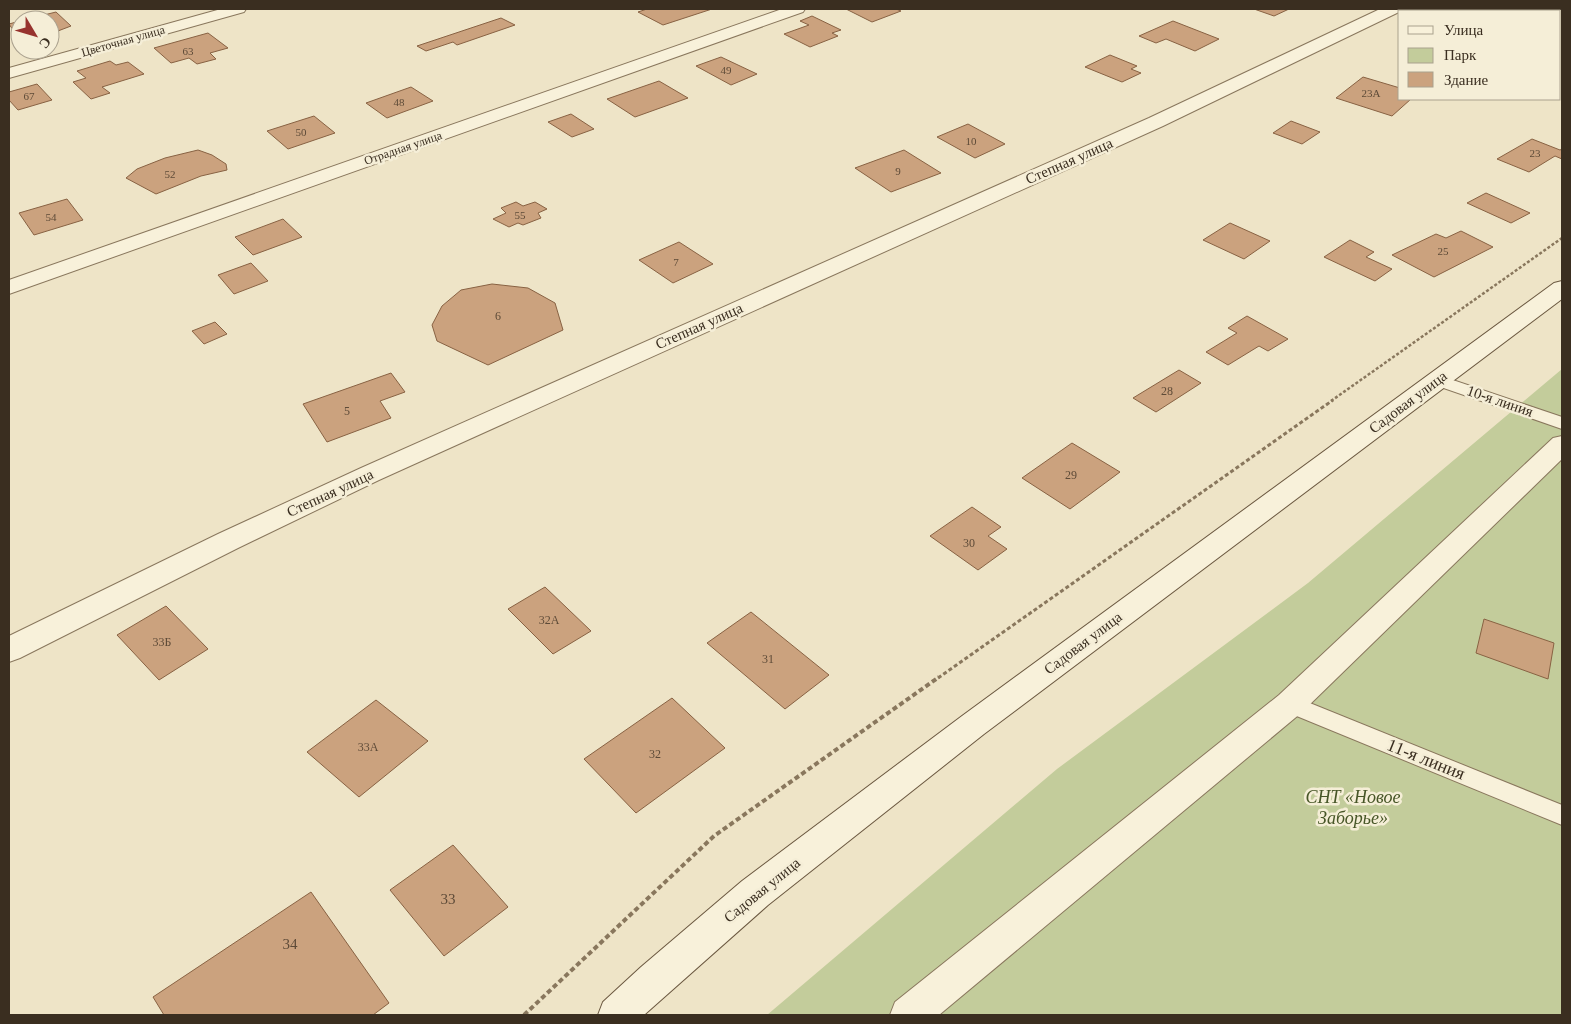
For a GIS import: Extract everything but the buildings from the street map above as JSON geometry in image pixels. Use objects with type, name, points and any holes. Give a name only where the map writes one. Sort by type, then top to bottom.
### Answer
[{"type":"street","name":"Цветочная улица","points":[[9,73],[238,9]]},
{"type":"street","name":"Отрадная улица","points":[[9,287],[796,9]]},
{"type":"street","name":"Степная улица","points":[[9,650],[228,541],[370,474],[1156,122],[1392,9]]},
{"type":"street","name":"Садовая улица","points":[[617,1015],[654,980],[755,893],[973,725],[1562,288]]},
{"type":"street","points":[[909,1015],[1290,704],[1562,444]]},
{"type":"lane","name":"10-я линия","points":[[1438,380],[1562,423]]},
{"type":"lane","name":"11-я линия","points":[[1290,704],[1562,815]]},
{"type":"path","points":[[524,1015],[714,836],[1562,238]]},
{"type":"green space","name":"СНТ «Новое Заборье»","points":[[1562,369],[1562,1015],[767,1015],[1057,769],[1308,583]]}]
